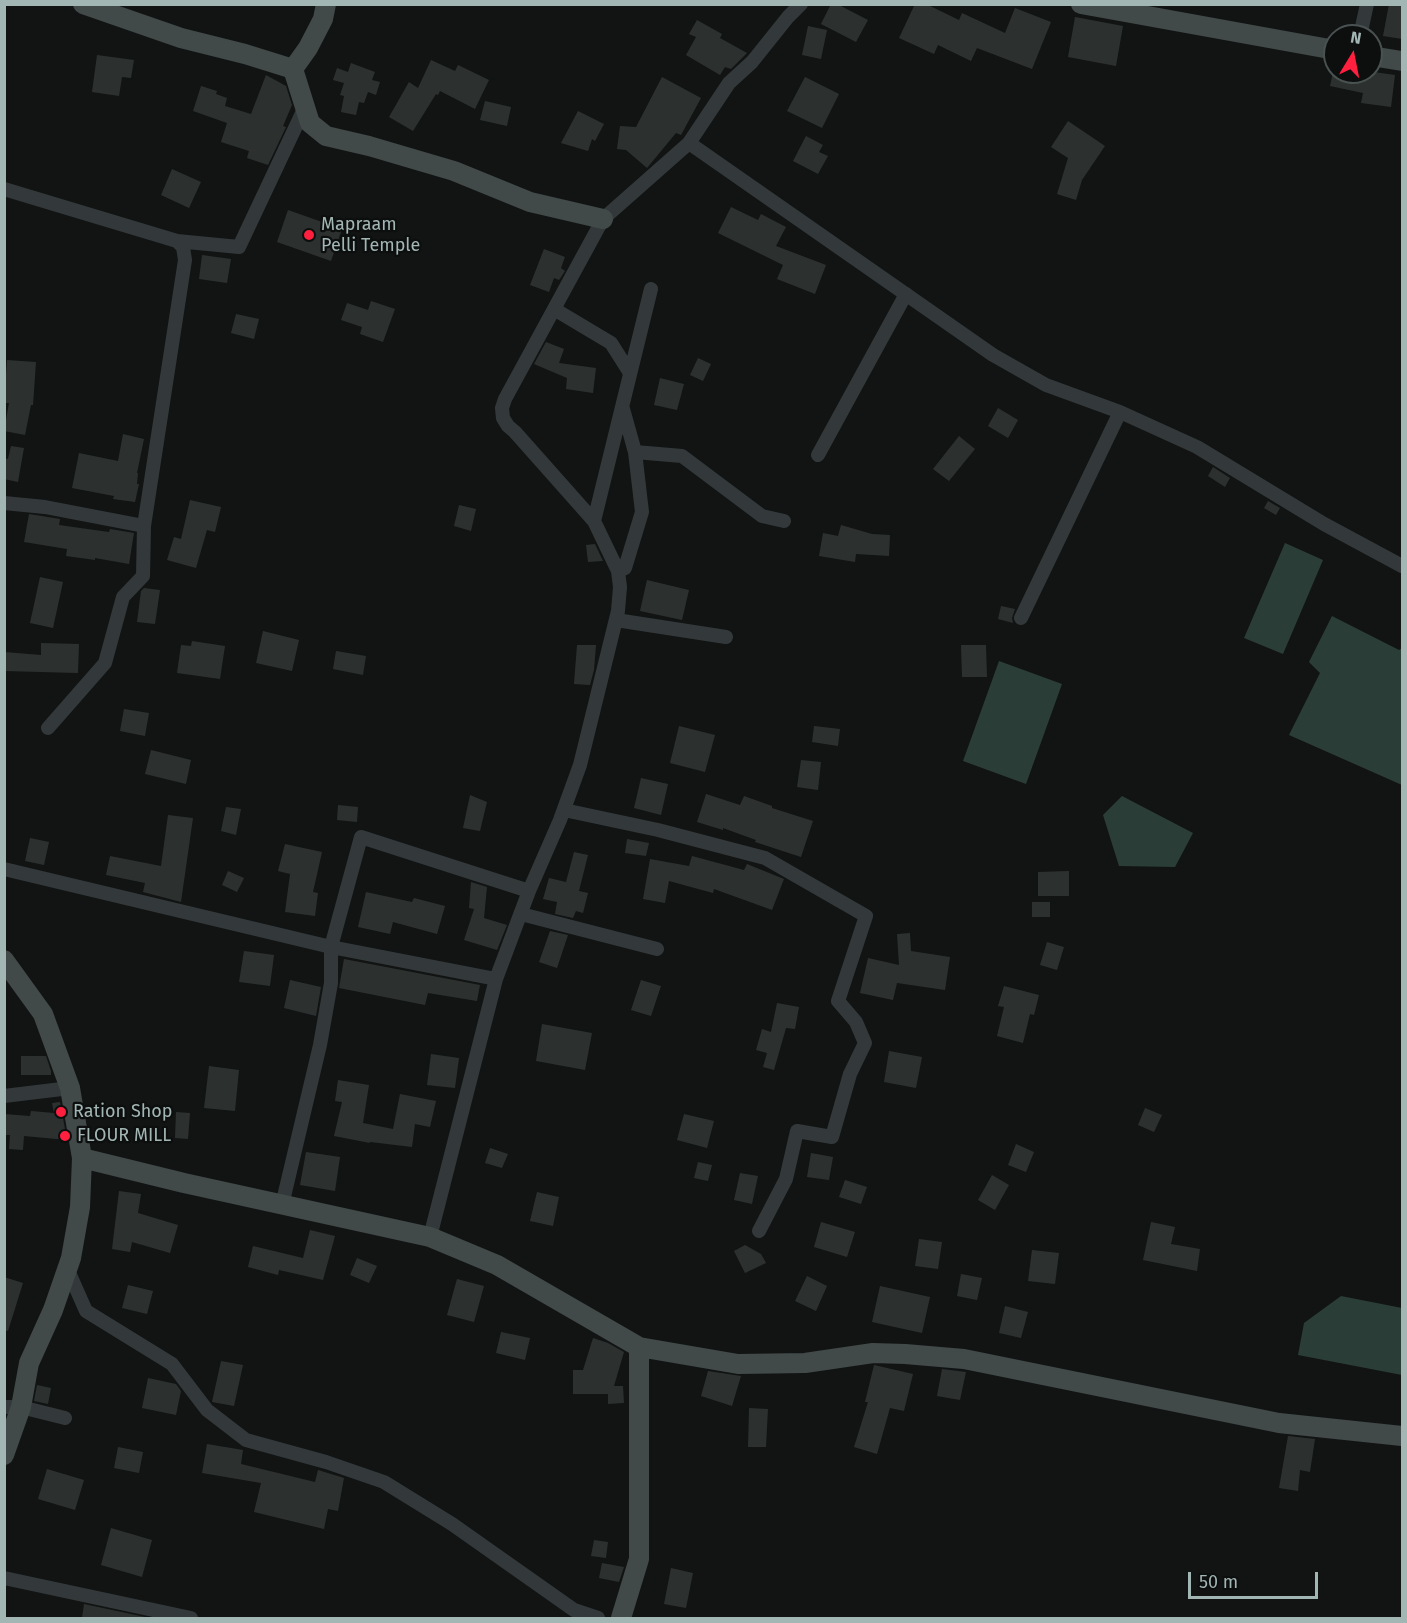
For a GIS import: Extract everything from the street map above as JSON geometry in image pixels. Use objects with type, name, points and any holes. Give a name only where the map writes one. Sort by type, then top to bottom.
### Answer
[{"type":"main road","points":[[84,4],[181,38],[293,69]]},
{"type":"main road","points":[[293,69],[308,48],[323,19],[326,4]]},
{"type":"main road","points":[[1081,4],[1323,48]]},
{"type":"main road","points":[[1383,58],[1402,61]]},
{"type":"main road","points":[[293,69],[310,123],[326,136],[453,171],[530,202],[603,219]]},
{"type":"main road","points":[[4,960],[43,1014],[70,1088],[82,1158],[80,1207],[71,1258],[53,1310],[29,1363],[13,1407],[4,1455]]},
{"type":"main road","points":[[82,1158],[430,1237],[497,1264],[639,1347],[738,1364],[806,1363],[873,1353],[964,1359],[1279,1423],[1402,1436]]},
{"type":"main road","points":[[621,1618],[639,1559],[639,1347]]},
{"type":"street","points":[[430,1237],[496,979],[580,765],[616,620],[620,587],[618,571],[594,521],[508,426],[503,418],[502,408],[603,219],[689,143],[729,83],[752,62],[801,4]]},
{"type":"street","points":[[1363,24],[1367,4]]},
{"type":"street","points":[[4,189],[177,241],[238,247],[304,107]]},
{"type":"street","points":[[689,143],[993,355],[1046,385],[1120,412],[1197,447],[1324,524],[1402,566]]},
{"type":"street","points":[[48,728],[105,663],[123,597],[143,576],[144,526],[185,260],[183,247],[177,241]]},
{"type":"street","points":[[594,521],[651,289]]},
{"type":"street","points":[[818,455],[906,294]]},
{"type":"street","points":[[554,309],[611,344],[630,373]]},
{"type":"street","points":[[618,571],[625,568],[642,512],[635,452],[622,406]]},
{"type":"street","points":[[1021,618],[1120,412]]},
{"type":"street","points":[[635,452],[682,456],[762,516],[784,521]]},
{"type":"street","points":[[4,503],[45,507],[144,526]]},
{"type":"street","points":[[616,620],[726,637]]},
{"type":"street","points":[[564,810],[658,830],[765,858],[866,916],[838,1001],[856,1022],[865,1043],[850,1074],[832,1137],[797,1131],[786,1179],[759,1231]]},
{"type":"street","points":[[282,1205],[320,1046],[331,983],[331,947],[361,837],[529,891]]},
{"type":"street","points":[[4,869],[331,947],[496,979]]},
{"type":"street","points":[[520,914],[657,949]]},
{"type":"street","points":[[4,1096],[70,1088]]},
{"type":"street","points":[[67,1268],[86,1311],[172,1364],[207,1410],[246,1440],[326,1462],[384,1482],[452,1524],[574,1610],[598,1618]]},
{"type":"street","points":[[13,1407],[65,1418]]},
{"type":"street","points":[[4,1578],[191,1618]]},
{"type":"shaded area","points":[[1285,543],[1323,560],[1283,654],[1244,638]]},
{"type":"shaded area","points":[[1332,616],[1399,650],[1402,648],[1402,785],[1289,735],[1320,673],[1309,662]]},
{"type":"shaded area","points":[[999,661],[1062,684],[1026,784],[963,761]]},
{"type":"shaded area","points":[[1122,796],[1193,833],[1175,867],[1119,866],[1103,815]]},
{"type":"shaded area","points":[[1341,1296],[1402,1308],[1402,1375],[1298,1355],[1304,1323]]},
{"type":"building","points":[[831,4],[837,4],[868,20],[856,42],[821,24]]},
{"type":"building","points":[[915,4],[926,4],[959,20],[962,13],[1005,33],[1015,8],[1051,22],[1032,69],[977,48],[971,61],[938,45],[934,54],[899,38]]},
{"type":"building","points":[[1389,4],[1402,4],[1402,39],[1383,36]]},
{"type":"building","points":[[1075,17],[1123,26],[1116,66],[1068,57]]},
{"type":"building","points":[[697,20],[722,34],[720,38],[747,53],[731,69],[725,67],[720,75],[686,55],[696,37],[689,34]]},
{"type":"building","points":[[808,26],[827,30],[821,59],[802,55]]},
{"type":"building","points":[[97,55],[134,60],[131,78],[122,77],[119,96],[92,92]]},
{"type":"building","points":[[431,60],[455,71],[458,65],[489,80],[475,109],[440,91],[413,131],[389,117],[409,82],[418,88]]},
{"type":"building","points":[[351,63],[375,72],[372,80],[380,82],[376,95],[368,92],[364,103],[359,102],[356,115],[341,112],[344,96],[340,95],[344,83],[333,80],[337,68],[348,72]]},
{"type":"building","points":[[1383,73],[1395,75],[1391,107],[1361,103],[1363,93],[1330,86],[1330,84],[1383,84]]},
{"type":"building","points":[[266,75],[286,86],[292,105],[283,126],[286,127],[268,165],[247,158],[249,151],[221,142],[227,123],[193,111],[201,86],[217,91],[216,94],[227,98],[225,106],[251,114]]},
{"type":"building","points":[[662,77],[701,98],[681,135],[676,133],[647,168],[626,150],[617,149],[620,126],[636,127]]},
{"type":"building","points":[[805,77],[839,94],[822,128],[787,111]]},
{"type":"building","points":[[485,101],[511,107],[507,126],[480,120]]},
{"type":"building","points":[[578,111],[604,124],[595,141],[592,139],[588,151],[561,143]]},
{"type":"building","points":[[1068,121],[1105,146],[1082,180],[1076,200],[1057,194],[1068,158],[1051,147]]},
{"type":"building","points":[[806,136],[823,145],[819,152],[828,156],[818,174],[793,161]]},
{"type":"building","points":[[172,169],[201,182],[189,208],[161,195]]},
{"type":"building","points":[[731,207],[758,220],[761,214],[786,227],[776,246],[826,265],[815,294],[777,279],[783,265],[718,233]]},
{"type":"building","name":"Mapraam Pelli Temple","points":[[288,210],[342,229],[331,261],[277,242]]},
{"type":"building","points":[[544,249],[565,257],[561,268],[565,271],[559,280],[554,278],[549,292],[530,285]]},
{"type":"building","points":[[202,255],[231,259],[227,283],[199,279]]},
{"type":"building","points":[[371,301],[395,309],[383,342],[360,334],[362,327],[341,320],[347,303],[368,310]]},
{"type":"building","points":[[236,314],[259,319],[254,339],[231,333]]},
{"type":"building","points":[[546,342],[564,349],[559,363],[596,368],[593,393],[566,389],[567,378],[534,364]]},
{"type":"building","points":[[698,358],[711,364],[703,381],[690,375]]},
{"type":"building","points":[[7,360],[36,362],[33,405],[31,405],[25,435],[4,431],[9,403],[4,403]]},
{"type":"building","points":[[660,378],[684,384],[677,410],[654,405]]},
{"type":"building","points":[[998,408],[1018,420],[1008,438],[988,426]]},
{"type":"building","points":[[123,434],[144,439],[137,473],[137,484],[139,484],[135,502],[113,499],[114,496],[72,488],[79,453],[118,461]]},
{"type":"building","points":[[959,436],[975,449],[949,481],[933,469]]},
{"type":"building","points":[[11,446],[24,448],[18,482],[4,479],[4,458],[8,459]]},
{"type":"building","points":[[1213,467],[1230,478],[1225,487],[1208,476]]},
{"type":"building","points":[[190,500],[221,507],[215,532],[207,530],[196,568],[167,560],[174,537],[181,539]]},
{"type":"building","points":[[1268,501],[1280,508],[1276,515],[1264,508]]},
{"type":"building","points":[[459,505],[476,509],[471,531],[454,526]]},
{"type":"building","points":[[29,514],[60,519],[59,525],[134,533],[129,564],[66,556],[67,549],[24,542]]},
{"type":"building","points":[[841,525],[872,534],[890,535],[889,556],[856,554],[855,562],[819,556],[823,533],[838,536]]},
{"type":"building","points":[[595,544],[603,561],[588,562],[586,545]]},
{"type":"building","points":[[40,577],[63,582],[53,628],[30,623]]},
{"type":"building","points":[[647,580],[689,590],[682,620],[640,611]]},
{"type":"building","points":[[144,588],[160,590],[155,624],[137,622],[141,591]]},
{"type":"building","points":[[1001,606],[1015,609],[1013,623],[998,619]]},
{"type":"building","points":[[263,631],[299,640],[292,671],[256,663]]},
{"type":"building","points":[[192,641],[225,646],[220,679],[177,673],[181,645],[191,646]]},
{"type":"building","points":[[41,643],[79,644],[78,673],[4,671],[4,652],[41,655]]},
{"type":"building","points":[[577,645],[596,645],[590,685],[574,684]]},
{"type":"building","points":[[961,645],[986,645],[987,677],[962,677]]},
{"type":"building","points":[[336,651],[366,656],[363,675],[333,669]]},
{"type":"building","points":[[124,709],[149,713],[145,736],[120,731]]},
{"type":"building","points":[[679,726],[715,735],[705,772],[670,763]]},
{"type":"building","points":[[814,726],[840,729],[838,746],[812,742]]},
{"type":"building","points":[[151,750],[191,760],[186,784],[145,774]]},
{"type":"building","points":[[801,760],[821,762],[818,790],[797,787]]},
{"type":"building","points":[[641,778],[668,784],[661,815],[634,808]]},
{"type":"building","points":[[706,794],[740,805],[744,796],[813,821],[801,857],[755,842],[756,840],[723,828],[723,830],[697,822]]},
{"type":"building","points":[[470,795],[487,802],[480,831],[463,828]]},
{"type":"building","points":[[338,805],[358,807],[357,822],[337,820]]},
{"type":"building","points":[[226,807],[241,809],[236,835],[221,831]]},
{"type":"building","points":[[168,815],[193,818],[181,902],[143,892],[145,883],[106,875],[110,856],[161,866]]},
{"type":"building","points":[[30,838],[49,842],[44,865],[25,861]]},
{"type":"building","points":[[627,839],[649,843],[646,856],[625,853]]},
{"type":"building","points":[[285,844],[322,852],[313,892],[318,893],[315,916],[285,912],[290,874],[278,871]]},
{"type":"building","points":[[574,852],[588,855],[579,891],[588,893],[583,913],[576,911],[573,918],[555,914],[557,902],[543,899],[549,878],[566,882]]},
{"type":"building","points":[[692,856],[744,870],[747,864],[784,879],[772,910],[714,889],[713,893],[669,881],[665,903],[643,899],[650,859],[689,866]]},
{"type":"building","points":[[228,871],[244,878],[237,892],[222,885]]},
{"type":"building","points":[[1069,871],[1069,896],[1038,896],[1038,872]]},
{"type":"building","points":[[471,882],[487,887],[484,918],[507,925],[497,950],[464,940],[474,909],[469,908]]},
{"type":"building","points":[[366,892],[412,902],[414,898],[445,906],[437,934],[393,922],[390,934],[358,927]]},
{"type":"building","points":[[1032,902],[1050,902],[1050,917],[1032,917]]},
{"type":"building","points":[[550,931],[568,935],[557,968],[539,962]]},
{"type":"building","points":[[910,933],[911,951],[950,957],[945,990],[897,983],[893,1000],[860,993],[868,958],[899,965],[897,934]]},
{"type":"building","points":[[1047,942],[1064,947],[1057,970],[1040,965]]},
{"type":"building","points":[[244,951],[274,955],[270,986],[239,982]]},
{"type":"building","points":[[344,959],[480,985],[477,1001],[428,993],[425,1005],[339,988]]},
{"type":"building","points":[[290,980],[321,987],[316,1016],[284,1008]]},
{"type":"building","points":[[641,980],[661,986],[651,1016],[631,1010]]},
{"type":"building","points":[[1004,986],[1039,995],[1034,1015],[1030,1014],[1023,1043],[997,1036],[1004,1007],[998,1006]]},
{"type":"building","points":[[777,1003],[799,1007],[795,1029],[786,1028],[774,1070],[763,1067],[767,1053],[756,1050],[762,1029],[771,1032]]},
{"type":"building","points":[[542,1024],[592,1033],[585,1070],[536,1061]]},
{"type":"building","points":[[889,1051],[922,1057],[916,1088],[884,1082]]},
{"type":"building","points":[[431,1054],[459,1058],[455,1088],[427,1085]]},
{"type":"building","points":[[21,1056],[46,1056],[51,1075],[21,1075]]},
{"type":"building","points":[[209,1066],[239,1070],[235,1111],[204,1108]]},
{"type":"building","points":[[338,1080],[369,1085],[363,1123],[393,1129],[400,1094],[436,1101],[430,1127],[415,1124],[412,1147],[370,1143],[334,1136],[342,1102],[335,1101]]},
{"type":"building","points":[[60,1102],[67,1140],[24,1136],[23,1150],[9,1149],[10,1135],[4,1135],[4,1114],[30,1116],[31,1111],[54,1113],[52,1103]]},
{"type":"building","points":[[1145,1108],[1162,1115],[1154,1132],[1138,1125]]},
{"type":"building","points":[[176,1112],[190,1113],[188,1139],[175,1138]]},
{"type":"building","points":[[684,1114],[714,1121],[707,1148],[677,1140]]},
{"type":"building","points":[[1016,1144],[1034,1152],[1026,1172],[1008,1165]]},
{"type":"building","points":[[490,1148],[508,1154],[502,1168],[485,1163]]},
{"type":"building","points":[[306,1152],[340,1157],[335,1191],[300,1185]]},
{"type":"building","points":[[811,1153],[833,1157],[829,1180],[807,1177]]},
{"type":"building","points":[[698,1162],[712,1165],[708,1181],[694,1178]]},
{"type":"building","points":[[740,1173],[758,1176],[752,1204],[734,1200]]},
{"type":"building","points":[[992,1175],[1009,1185],[995,1210],[978,1200]]},
{"type":"building","points":[[845,1180],[867,1187],[861,1204],[839,1197]]},
{"type":"building","points":[[119,1191],[141,1194],[138,1213],[178,1225],[170,1253],[132,1242],[130,1252],[112,1249]]},
{"type":"building","points":[[537,1192],[559,1197],[553,1226],[530,1221]]},
{"type":"building","points":[[821,1222],[855,1232],[847,1257],[814,1247]]},
{"type":"building","points":[[1151,1222],[1175,1227],[1171,1244],[1200,1249],[1197,1271],[1143,1260]]},
{"type":"building","points":[[310,1230],[335,1236],[323,1280],[279,1270],[278,1275],[248,1267],[253,1246],[303,1258]]},
{"type":"building","points":[[919,1239],[942,1242],[938,1269],[915,1266]]},
{"type":"building","points":[[745,1245],[761,1254],[766,1263],[745,1273],[734,1251]]},
{"type":"building","points":[[1032,1250],[1059,1253],[1055,1284],[1028,1281]]},
{"type":"building","points":[[357,1258],[377,1266],[369,1283],[350,1275]]},
{"type":"building","points":[[961,1274],[982,1278],[977,1300],[957,1296]]},
{"type":"building","points":[[807,1276],[827,1286],[816,1311],[795,1301]]},
{"type":"building","points":[[4,1277],[23,1283],[8,1331],[4,1330]]},
{"type":"building","points":[[457,1279],[484,1286],[474,1322],[447,1315]]},
{"type":"building","points":[[128,1285],[153,1291],[147,1314],[122,1308]]},
{"type":"building","points":[[880,1286],[930,1297],[922,1333],[872,1322]]},
{"type":"building","points":[[1005,1306],[1028,1312],[1021,1338],[999,1333]]},
{"type":"building","points":[[501,1332],[530,1338],[525,1360],[496,1353]]},
{"type":"building","points":[[593,1338],[624,1352],[614,1386],[623,1386],[624,1403],[608,1404],[608,1394],[573,1394],[573,1370],[583,1370]]},
{"type":"building","points":[[221,1361],[243,1365],[234,1406],[212,1402]]},
{"type":"building","points":[[874,1365],[913,1374],[904,1411],[890,1408],[877,1454],[854,1447],[868,1402],[865,1402]]},
{"type":"building","points":[[942,1369],[966,1372],[960,1400],[937,1396]]},
{"type":"building","points":[[708,1371],[741,1376],[732,1406],[701,1396]]},
{"type":"building","points":[[148,1378],[176,1384],[181,1391],[176,1415],[142,1408]]},
{"type":"building","points":[[37,1385],[51,1388],[48,1404],[34,1401]]},
{"type":"building","points":[[749,1408],[768,1409],[766,1447],[748,1447]]},
{"type":"building","points":[[1288,1436],[1315,1439],[1310,1472],[1300,1470],[1298,1491],[1279,1488]]},
{"type":"building","points":[[207,1444],[243,1450],[241,1464],[315,1482],[318,1470],[344,1478],[338,1511],[328,1509],[324,1529],[254,1512],[261,1483],[202,1473]]},
{"type":"building","points":[[118,1447],[143,1452],[139,1473],[114,1468]]},
{"type":"building","points":[[47,1469],[84,1480],[75,1510],[38,1499]]},
{"type":"building","points":[[111,1528],[152,1540],[142,1577],[101,1565]]},
{"type":"building","points":[[594,1540],[608,1542],[606,1558],[591,1556]]},
{"type":"building","points":[[602,1563],[624,1567],[619,1582],[599,1578]]},
{"type":"building","points":[[671,1568],[693,1573],[686,1608],[664,1604]]},
{"type":"building","points":[[84,1604],[145,1617],[145,1618],[82,1618]]},
{"type":"place","name":"Mapraam Pelli Temple","points":[[309,235]]},
{"type":"place","name":"Ration Shop","points":[[61,1112]]},
{"type":"place","name":"FLOUR MILL","points":[[65,1136]]}]
